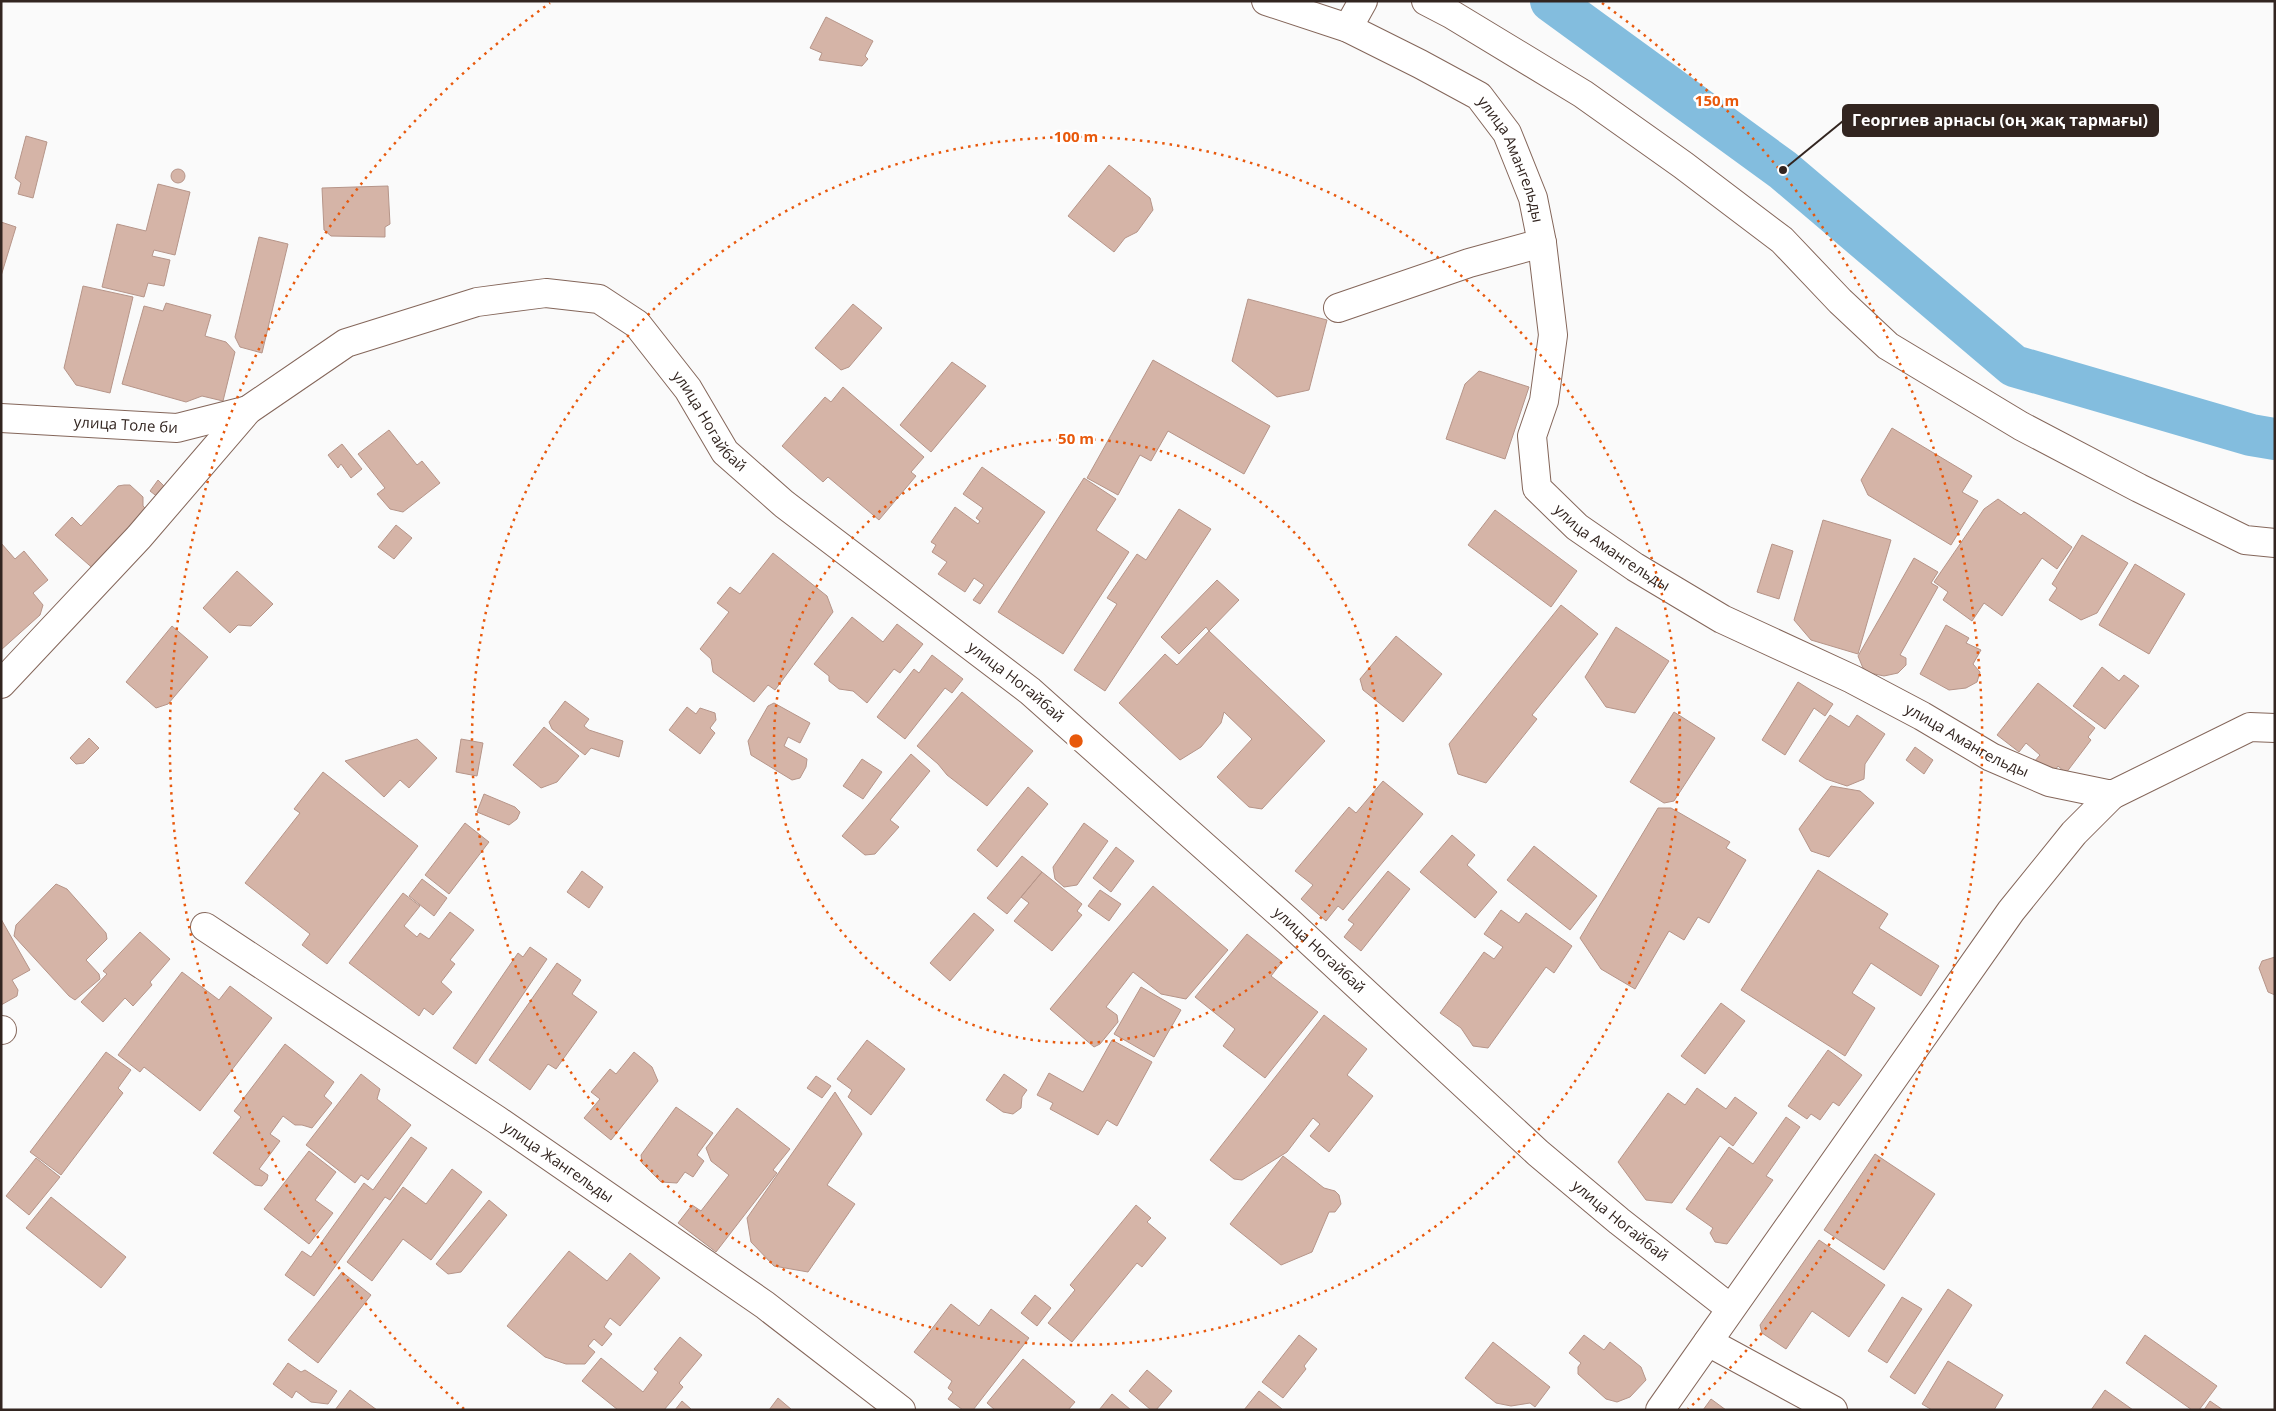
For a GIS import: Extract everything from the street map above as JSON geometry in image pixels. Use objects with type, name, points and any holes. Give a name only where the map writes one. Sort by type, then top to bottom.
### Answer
[{"type":"street","name":"улица Амангельды","points":[[1266,1],[1348,28],[1479,96],[1507,133],[1533,198],[1542,243],[1553,335],[1544,401],[1532,436],[1537,488],[1577,527],[1635,567],[1722,619],[1852,679],[1922,716],[1991,757],[2049,782],[2112,795]]},
{"type":"street","points":[[1348,28],[1362,1]]},
{"type":"street","points":[[1426,1],[1452,14],[1583,94],[1683,165],[1782,240],[1840,301],[1896,351],[2021,426],[2139,488],[2245,540],[2275,543]]},
{"type":"street","points":[[1338,308],[1469,263],[1542,243]]},
{"type":"street","name":"улица Ногайбай","points":[[248,410],[346,343],[477,302],[546,293],[599,299],[637,324],[688,389],[725,452],[784,504],[1030,691],[1288,921],[1538,1153],[1730,1308]]},
{"type":"street","points":[[1,684],[139,537],[248,410]]},
{"type":"street","name":"улица Толе би","points":[[1,418],[177,428],[248,410]]},
{"type":"street","points":[[1660,1410],[2011,911],[2074,833],[2112,795],[2250,727],[2275,728]]},
{"type":"street","name":"улица Жангельды","points":[[205,927],[497,1120],[765,1305],[901,1410]]},
{"type":"street","points":[[1708,1342],[1834,1410]]},
{"type":"building","points":[[826,17],[873,41],[865,56],[868,59],[862,66],[819,60],[822,53],[810,48]]},
{"type":"building","points":[[26,136],[47,142],[33,198],[18,194],[21,183],[15,178]]},
{"type":"building","points":[[1109,165],[1150,198],[1153,210],[1137,232],[1125,238],[1114,252],[1068,216]]},
{"type":"building","points":[[175,169],[181,169],[185,176],[181,183],[175,183],[171,179],[171,173]]},
{"type":"building","points":[[158,184],[190,192],[175,255],[154,250],[152,256],[170,260],[164,286],[148,283],[144,297],[102,287],[117,224],[146,231]]},
{"type":"building","points":[[388,186],[390,224],[385,227],[385,237],[331,236],[324,230],[322,188]]},
{"type":"building","points":[[1,222],[16,227],[1,276]]},
{"type":"building","points":[[259,237],[288,244],[262,353],[240,347],[235,337]]},
{"type":"building","points":[[83,286],[133,297],[110,393],[76,385],[64,368]]},
{"type":"building","points":[[1248,299],[1327,320],[1309,390],[1277,397],[1232,361]]},
{"type":"building","points":[[166,303],[211,315],[205,336],[226,342],[235,352],[223,401],[202,396],[186,402],[122,384],[144,306],[163,311]]},
{"type":"building","points":[[853,304],[882,328],[849,367],[841,370],[815,348]]},
{"type":"building","points":[[1153,360],[1270,426],[1244,474],[1168,431],[1151,461],[1140,455],[1118,495],[1087,478]]},
{"type":"building","points":[[952,362],[986,386],[931,452],[900,425]]},
{"type":"building","points":[[1479,371],[1529,387],[1505,459],[1446,439],[1465,384]]},
{"type":"building","points":[[843,387],[924,457],[911,472],[916,476],[879,520],[828,477],[823,482],[782,446],[825,397],[831,402]]},
{"type":"building","points":[[1892,428],[1972,476],[1962,492],[1978,501],[1951,545],[1868,495],[1861,480]]},
{"type":"building","points":[[389,430],[417,465],[422,461],[440,483],[403,512],[390,509],[377,494],[385,488],[358,454]]},
{"type":"building","points":[[342,444],[362,469],[351,478],[341,464],[338,468],[328,455]]},
{"type":"building","points":[[982,467],[1045,512],[980,604],[973,600],[984,585],[974,578],[965,592],[938,574],[947,562],[932,552],[936,545],[931,542],[955,507],[978,524],[980,521],[976,518],[983,508],[963,494]]},
{"type":"building","points":[[1084,478],[1116,499],[1096,530],[1129,552],[1063,654],[998,612]]},
{"type":"building","points":[[158,480],[167,489],[159,498],[150,491]]},
{"type":"building","points":[[130,485],[143,497],[143,506],[150,513],[97,572],[55,535],[72,517],[81,526],[118,486]]},
{"type":"building","points":[[1998,499],[2021,515],[2024,512],[2072,547],[2057,569],[2042,558],[2002,616],[1984,603],[1972,621],[1943,600],[1948,592],[1934,582],[1984,509]]},
{"type":"building","points":[[1179,509],[1211,529],[1105,691],[1074,670],[1117,604],[1107,598],[1137,554],[1146,560]]},
{"type":"building","points":[[1495,510],[1577,571],[1551,607],[1468,545]]},
{"type":"building","points":[[1823,520],[1891,540],[1858,654],[1811,640],[1794,620]]},
{"type":"building","points":[[396,525],[412,538],[394,559],[378,547]]},
{"type":"building","points":[[2082,535],[2128,563],[2097,613],[2081,620],[2049,600],[2057,588],[2052,584]]},
{"type":"building","points":[[1,543],[15,559],[24,551],[48,580],[33,593],[43,605],[40,615],[1,650]]},
{"type":"building","points":[[1772,544],[1793,551],[1779,599],[1757,592]]},
{"type":"building","points":[[773,553],[827,596],[833,612],[775,690],[768,685],[754,702],[713,672],[711,659],[700,649],[729,612],[717,603],[730,587],[740,594]]},
{"type":"building","points":[[1914,558],[1938,572],[1931,583],[1938,587],[1900,655],[1906,658],[1906,665],[1898,673],[1884,676],[1870,673],[1863,668],[1858,656]]},
{"type":"building","points":[[2135,564],[2185,594],[2149,654],[2099,625]]},
{"type":"building","points":[[237,571],[273,604],[251,626],[238,625],[230,633],[203,608]]},
{"type":"building","points":[[1217,580],[1239,600],[1209,631],[1206,627],[1179,654],[1161,637]]},
{"type":"building","points":[[1561,605],[1598,634],[1532,715],[1537,719],[1486,783],[1458,774],[1449,744]]},
{"type":"building","points":[[852,617],[883,642],[897,624],[923,644],[900,673],[894,669],[867,703],[853,691],[839,689],[829,681],[829,676],[814,664]]},
{"type":"building","points":[[1946,625],[1969,638],[1966,643],[1981,650],[1973,664],[1980,672],[1977,682],[1966,688],[1949,690],[1920,674]]},
{"type":"building","points":[[172,626],[208,657],[168,704],[156,708],[126,682]]},
{"type":"building","points":[[1616,627],[1669,661],[1635,713],[1606,707],[1585,677]]},
{"type":"building","points":[[1209,631],[1325,741],[1262,809],[1249,807],[1217,777],[1252,739],[1224,712],[1221,723],[1201,747],[1180,760],[1119,703],[1165,654],[1177,665]]},
{"type":"building","points":[[1396,636],[1442,674],[1403,722],[1363,690],[1360,679]]},
{"type":"building","points":[[932,655],[963,679],[952,693],[945,688],[905,739],[877,717],[914,669],[919,673]]},
{"type":"building","points":[[2102,667],[2119,681],[2124,675],[2139,686],[2105,729],[2073,706]]},
{"type":"building","points":[[1798,682],[1833,704],[1825,716],[1814,708],[1785,755],[1762,740]]},
{"type":"building","points":[[2038,683],[2095,728],[2088,737],[2091,740],[2066,773],[2058,766],[2051,776],[2034,762],[2040,755],[2026,743],[2019,752],[1997,735]]},
{"type":"building","points":[[962,692],[1033,751],[987,806],[947,775],[938,764],[917,746]]},
{"type":"building","points":[[565,701],[589,719],[584,726],[589,730],[623,741],[619,757],[591,748],[585,755],[552,729],[549,722]]},
{"type":"building","points":[[774,703],[810,723],[800,743],[788,737],[784,746],[807,759],[806,767],[800,778],[792,780],[751,755],[748,741],[768,706]]},
{"type":"building","points":[[687,707],[696,714],[700,708],[715,713],[716,720],[710,728],[715,733],[700,754],[669,730]]},
{"type":"building","points":[[1674,712],[1715,738],[1674,801],[1664,803],[1630,782]]},
{"type":"building","points":[[1830,715],[1849,727],[1857,715],[1885,734],[1865,764],[1864,779],[1847,786],[1826,779],[1799,761]]},
{"type":"building","points":[[544,727],[579,756],[557,782],[541,788],[513,765]]},
{"type":"building","points":[[89,738],[99,748],[84,763],[76,764],[70,758]]},
{"type":"building","points":[[417,739],[437,758],[409,788],[400,780],[384,797],[345,761]]},
{"type":"building","points":[[461,739],[483,743],[477,776],[456,772]]},
{"type":"building","points":[[1915,747],[1933,760],[1924,774],[1906,760]]},
{"type":"building","points":[[911,754],[930,771],[890,820],[899,827],[875,854],[865,855],[842,836]]},
{"type":"building","points":[[862,759],[882,772],[863,799],[843,786]]},
{"type":"building","points":[[323,772],[418,846],[327,964],[302,945],[310,934],[245,883],[300,813],[294,809]]},
{"type":"building","points":[[1383,781],[1423,814],[1343,910],[1338,906],[1326,921],[1301,899],[1313,885],[1295,871],[1349,807],[1356,813]]},
{"type":"building","points":[[1831,786],[1860,791],[1874,803],[1829,857],[1811,851],[1799,829]]},
{"type":"building","points":[[1028,787],[1048,804],[997,867],[977,850]]},
{"type":"building","points":[[484,794],[515,807],[520,812],[517,819],[509,825],[477,812]]},
{"type":"building","points":[[1658,808],[1671,808],[1730,842],[1726,848],[1746,860],[1709,923],[1698,917],[1684,940],[1669,931],[1635,989],[1601,969],[1580,938]]},
{"type":"building","points":[[465,823],[489,842],[449,894],[425,875]]},
{"type":"building","points":[[1084,823],[1108,841],[1077,885],[1064,887],[1055,879],[1053,867]]},
{"type":"building","points":[[1452,835],[1475,855],[1467,865],[1497,892],[1475,918],[1420,872]]},
{"type":"building","points":[[1534,846],[1597,896],[1570,930],[1507,880]]},
{"type":"building","points":[[1116,847],[1134,861],[1111,892],[1093,878]]},
{"type":"building","points":[[1022,856],[1042,872],[1007,914],[987,898]]},
{"type":"building","points":[[1818,870],[1888,914],[1879,928],[1939,966],[1921,996],[1871,963],[1852,993],[1875,1008],[1845,1056],[1741,990]]},
{"type":"building","points":[[582,871],[603,887],[589,908],[567,892]]},
{"type":"building","points":[[1388,871],[1410,889],[1361,951],[1344,937],[1354,924],[1348,920]]},
{"type":"building","points":[[1042,872],[1082,904],[1077,911],[1082,915],[1052,951],[1014,921],[1029,903],[1021,897]]},
{"type":"building","points":[[422,879],[447,898],[434,916],[409,896]]},
{"type":"building","points":[[56,884],[67,889],[106,933],[107,939],[86,960],[99,974],[100,979],[75,1000],[69,996],[14,936],[16,925]]},
{"type":"building","points":[[1153,886],[1228,950],[1186,999],[1161,994],[1133,972],[1106,1007],[1117,1015],[1118,1022],[1100,1044],[1094,1047],[1050,1009]]},
{"type":"building","points":[[1100,890],[1121,904],[1109,921],[1088,906]]},
{"type":"building","points":[[403,893],[420,906],[404,926],[417,937],[420,933],[429,939],[450,912],[474,930],[450,960],[455,964],[441,982],[452,992],[433,1015],[424,1008],[419,1016],[349,963]]},
{"type":"building","points":[[1501,910],[1519,923],[1526,913],[1572,946],[1554,973],[1546,967],[1488,1048],[1473,1046],[1461,1028],[1440,1013],[1484,952],[1494,959],[1503,947],[1484,934]]},
{"type":"building","points":[[974,913],[994,930],[950,981],[930,963]]},
{"type":"building","points":[[1,919],[30,970],[12,980],[18,990],[17,996],[1,1005]]},
{"type":"building","points":[[140,932],[170,959],[150,982],[152,985],[133,1006],[125,998],[103,1022],[81,1002],[107,974],[103,971]]},
{"type":"building","points":[[1247,934],[1282,962],[1271,976],[1318,1012],[1265,1078],[1223,1046],[1235,1029],[1195,997]]},
{"type":"building","points":[[530,947],[547,959],[476,1064],[453,1048],[518,953],[523,957]]},
{"type":"building","points":[[2275,957],[2275,995],[2268,992],[2259,968],[2262,961]]},
{"type":"building","points":[[557,963],[581,980],[572,994],[597,1012],[556,1069],[548,1064],[530,1090],[489,1060]]},
{"type":"building","points":[[182,972],[219,1000],[230,986],[272,1018],[200,1111],[144,1067],[140,1072],[118,1055]]},
{"type":"building","points":[[1141,987],[1181,1010],[1154,1057],[1114,1034]]},
{"type":"building","points":[[1721,1003],[1745,1021],[1705,1074],[1681,1056]]},
{"type":"building","points":[[1324,1015],[1367,1049],[1347,1075],[1373,1096],[1329,1152],[1310,1136],[1320,1124],[1313,1118],[1287,1152],[1242,1180],[1234,1179],[1210,1160]]},
{"type":"building","points":[[867,1040],[905,1069],[871,1115],[848,1097],[852,1090],[837,1079]]},
{"type":"building","points":[[1112,1040],[1152,1062],[1117,1126],[1107,1120],[1098,1135],[1050,1109],[1053,1103],[1037,1095],[1049,1073],[1083,1092]]},
{"type":"building","points":[[285,1044],[334,1082],[324,1096],[332,1103],[312,1128],[295,1125],[283,1116],[270,1134],[280,1141],[259,1169],[268,1175],[267,1180],[262,1186],[255,1185],[213,1153],[241,1117],[234,1111]]},
{"type":"building","points":[[1828,1050],[1862,1075],[1839,1106],[1833,1102],[1820,1120],[1811,1114],[1807,1119],[1788,1106]]},
{"type":"building","points":[[106,1052],[131,1070],[118,1088],[123,1093],[61,1175],[30,1152]]},
{"type":"building","points":[[634,1052],[652,1067],[658,1081],[611,1140],[584,1118],[600,1099],[591,1092],[610,1069],[616,1074]]},
{"type":"building","points":[[361,1074],[380,1089],[377,1099],[411,1125],[368,1180],[361,1175],[355,1183],[306,1145]]},
{"type":"building","points":[[1004,1074],[1027,1090],[1022,1097],[1021,1108],[1013,1114],[1003,1112],[986,1100]]},
{"type":"building","points":[[816,1076],[831,1086],[822,1098],[807,1088]]},
{"type":"building","points":[[1697,1088],[1726,1109],[1735,1097],[1757,1113],[1733,1146],[1720,1136],[1672,1203],[1646,1200],[1618,1162],[1668,1093],[1685,1105]]},
{"type":"building","points":[[835,1092],[862,1134],[827,1185],[855,1204],[808,1272],[774,1266],[751,1242],[747,1218]]},
{"type":"building","points":[[676,1107],[713,1133],[697,1155],[704,1161],[693,1177],[685,1172],[677,1183],[661,1182],[642,1163],[641,1155]]},
{"type":"building","points":[[737,1108],[790,1149],[773,1170],[777,1173],[716,1252],[678,1223],[692,1205],[701,1211],[729,1175],[711,1161],[706,1148]]},
{"type":"building","points":[[1786,1117],[1800,1127],[1766,1176],[1773,1180],[1727,1244],[1715,1242],[1710,1233],[1713,1228],[1686,1209],[1729,1147],[1753,1164]]},
{"type":"building","points":[[411,1137],[427,1148],[390,1200],[385,1197],[314,1296],[285,1275],[302,1251],[311,1257],[364,1183],[373,1190]]},
{"type":"building","points":[[309,1151],[336,1172],[315,1200],[333,1213],[309,1244],[264,1209]]},
{"type":"building","points":[[1875,1154],[1935,1194],[1884,1270],[1824,1230]]},
{"type":"building","points":[[1283,1156],[1324,1188],[1335,1191],[1339,1195],[1341,1204],[1335,1212],[1329,1212],[1312,1252],[1281,1265],[1230,1224]]},
{"type":"building","points":[[36,1158],[60,1177],[29,1215],[6,1196]]},
{"type":"building","points":[[452,1169],[482,1192],[431,1260],[403,1239],[372,1281],[347,1262],[403,1187],[426,1204]]},
{"type":"building","points":[[51,1197],[126,1257],[101,1288],[26,1228]]},
{"type":"building","points":[[489,1200],[507,1215],[461,1272],[448,1274],[436,1264]]},
{"type":"building","points":[[1136,1205],[1151,1218],[1147,1222],[1166,1238],[1142,1267],[1137,1263],[1072,1342],[1048,1323],[1075,1290],[1070,1285]]},
{"type":"building","points":[[1819,1240],[1885,1285],[1849,1337],[1812,1311],[1786,1349],[1762,1333],[1760,1325]]},
{"type":"building","points":[[569,1251],[607,1281],[630,1253],[660,1278],[620,1326],[610,1318],[604,1327],[612,1334],[602,1346],[594,1339],[588,1346],[595,1352],[585,1364],[566,1364],[545,1357],[507,1326]]},
{"type":"building","points":[[342,1272],[371,1295],[318,1363],[288,1340]]},
{"type":"building","points":[[1948,1289],[1972,1305],[1915,1394],[1890,1377]]},
{"type":"building","points":[[1035,1295],[1051,1308],[1037,1326],[1021,1313]]},
{"type":"building","points":[[1902,1297],[1922,1309],[1887,1363],[1868,1351]]},
{"type":"building","points":[[951,1304],[979,1326],[991,1309],[1029,1338],[973,1410],[963,1410],[948,1399],[953,1392],[948,1388],[952,1381],[914,1352]]},
{"type":"building","points":[[1299,1335],[1317,1349],[1304,1366],[1306,1369],[1283,1398],[1262,1382]]},
{"type":"building","points":[[1584,1335],[1604,1350],[1610,1342],[1641,1367],[1646,1380],[1630,1397],[1617,1402],[1606,1399],[1578,1374],[1578,1367],[1581,1363],[1569,1353]]},
{"type":"building","points":[[2145,1335],[2217,1386],[2199,1410],[2192,1410],[2126,1363]]},
{"type":"building","points":[[680,1337],[702,1355],[679,1383],[683,1387],[664,1410],[618,1410],[582,1381],[601,1358],[643,1392],[658,1372],[654,1369]]},
{"type":"building","points":[[1493,1342],[1550,1387],[1535,1407],[1530,1403],[1511,1406],[1496,1403],[1465,1378]]},
{"type":"building","points":[[1023,1359],[1075,1402],[1068,1410],[995,1410],[987,1403]]},
{"type":"building","points":[[1948,1361],[2003,1395],[1994,1410],[1932,1410],[1922,1404]]},
{"type":"building","points":[[288,1363],[301,1372],[305,1370],[337,1391],[328,1404],[311,1402],[296,1391],[292,1398],[273,1384]]},
{"type":"building","points":[[1147,1370],[1172,1391],[1156,1410],[1151,1410],[1129,1391]]},
{"type":"building","points":[[350,1390],[377,1410],[335,1410]]},
{"type":"building","points":[[2105,1390],[2133,1410],[2091,1410]]},
{"type":"building","points":[[1259,1391],[1282,1409],[1282,1410],[1244,1410]]},
{"type":"building","points":[[1112,1394],[1131,1410],[1099,1410]]},
{"type":"building","points":[[778,1398],[792,1410],[769,1410]]},
{"type":"building","points":[[1711,1399],[1726,1410],[1703,1410]]},
{"type":"building","points":[[682,1401],[692,1410],[675,1410]]},
{"type":"building","points":[[2210,1401],[2223,1410],[2204,1410]]},
{"type":"waterway","points":[[1551,1],[1783,170],[2014,366],[2251,435],[2275,439]]},
{"type":"place","name":"Георгиев арнасы (оң жақ тармағы)","points":[[1783,170]]}]
